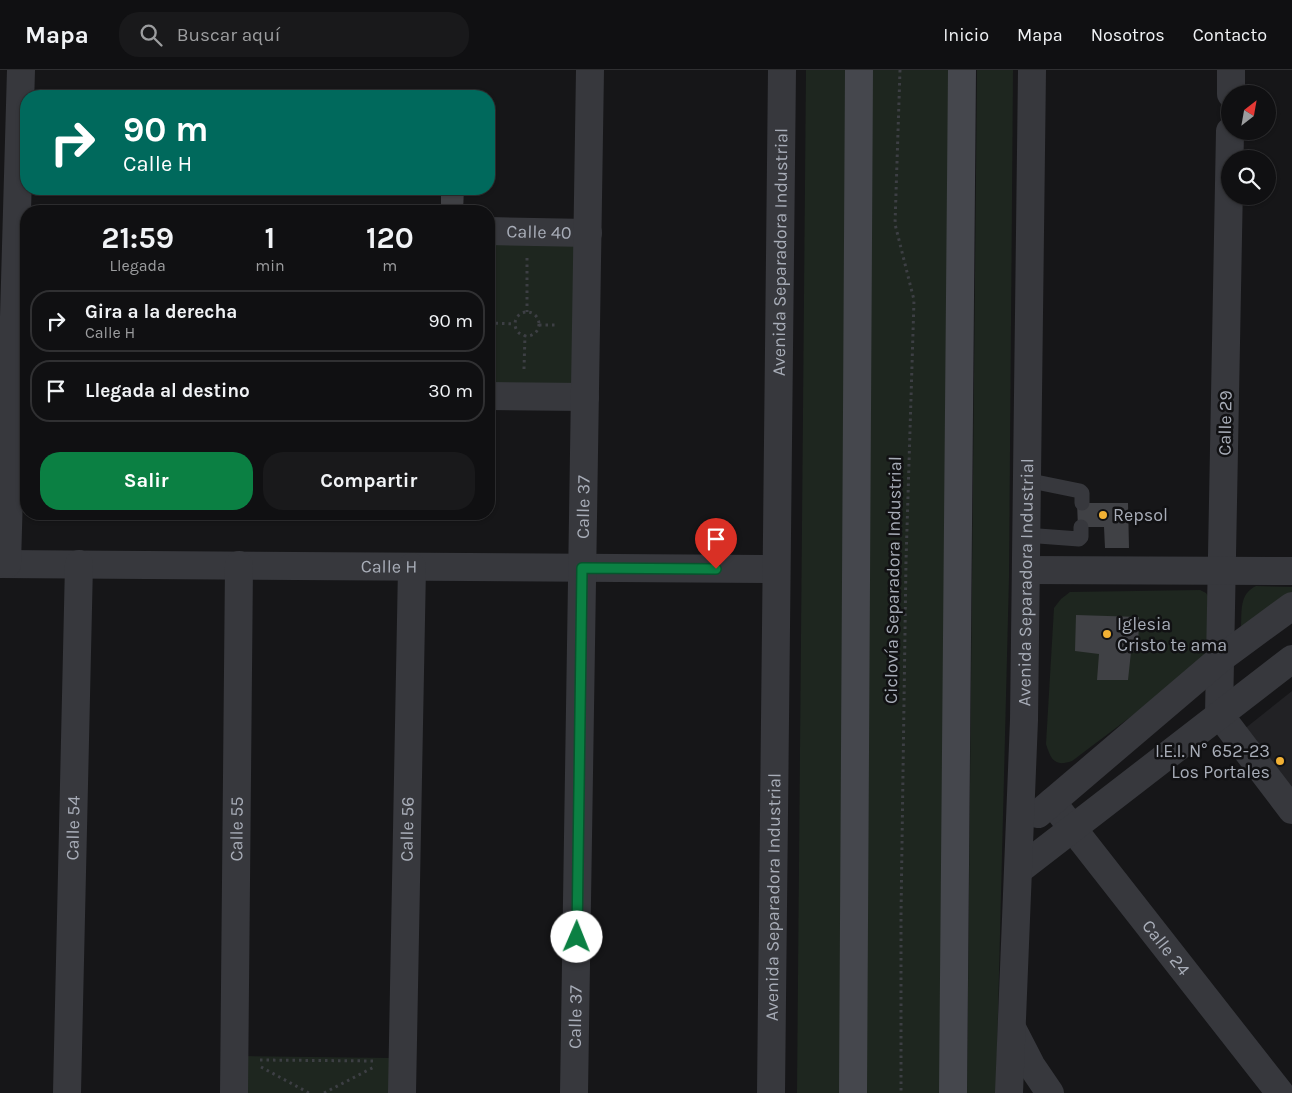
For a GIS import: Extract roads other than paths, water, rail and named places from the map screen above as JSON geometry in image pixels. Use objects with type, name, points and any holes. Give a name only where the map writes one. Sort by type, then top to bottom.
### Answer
[{"type":"main road","points":[[853,1093],[859,70]]},
{"type":"main road","points":[[953,1093],[962,70]]},
{"type":"street","points":[[20,70],[20,90]]},
{"type":"street","name":"Calle 37","points":[[574,1093],[590,70]]},
{"type":"street","name":"Avenida Separadora Industrial","points":[[771,1093],[782,70]]},
{"type":"street","name":"Avenida Separadora Industrial","points":[[1009,1093],[1021,828],[1032,70]]},
{"type":"street","points":[[1231,70],[1231,85]]},
{"type":"street","name":"Calle 29","points":[[1219,714],[1230,140]]},
{"type":"street","name":"Calle 40","points":[[495,231],[588,233]]},
{"type":"street","points":[[4,564],[19,391],[20,308]]},
{"type":"street","points":[[495,396],[585,398]]},
{"type":"street","name":"Calle H","points":[[4,564],[776,569]]},
{"type":"street","name":"Calle 54","points":[[67,1093],[79,564]]},
{"type":"street","name":"Calle 55","points":[[234,1093],[241,1058],[239,565]]},
{"type":"street","name":"Calle 56","points":[[402,1093],[394,1061],[412,567]]},
{"type":"street","points":[[1026,570],[1292,571]]},
{"type":"street","points":[[1021,828],[1220,659],[1292,606]]},
{"type":"street","points":[[1018,870],[1292,659]]},
{"type":"street","points":[[1219,714],[1292,810]]},
{"type":"street","name":"Calle 24","points":[[1052,802],[1278,1086]]},
{"type":"street","points":[[1011,1027],[1031,1065],[1050,1093]]},
{"type":"lane","points":[[1026,480],[1080,491],[1082,493],[1082,503]]},
{"type":"lane","points":[[1025,535],[1078,539],[1081,537],[1081,527]]},
{"type":"place","name":"Repsol","points":[[1103,515]]},
{"type":"place","name":"Iglesia Cristo te ama","points":[[1107,634]]},
{"type":"place","name":"I.E.I. N° 652-23 Los Portales","points":[[1280,761]]}]
